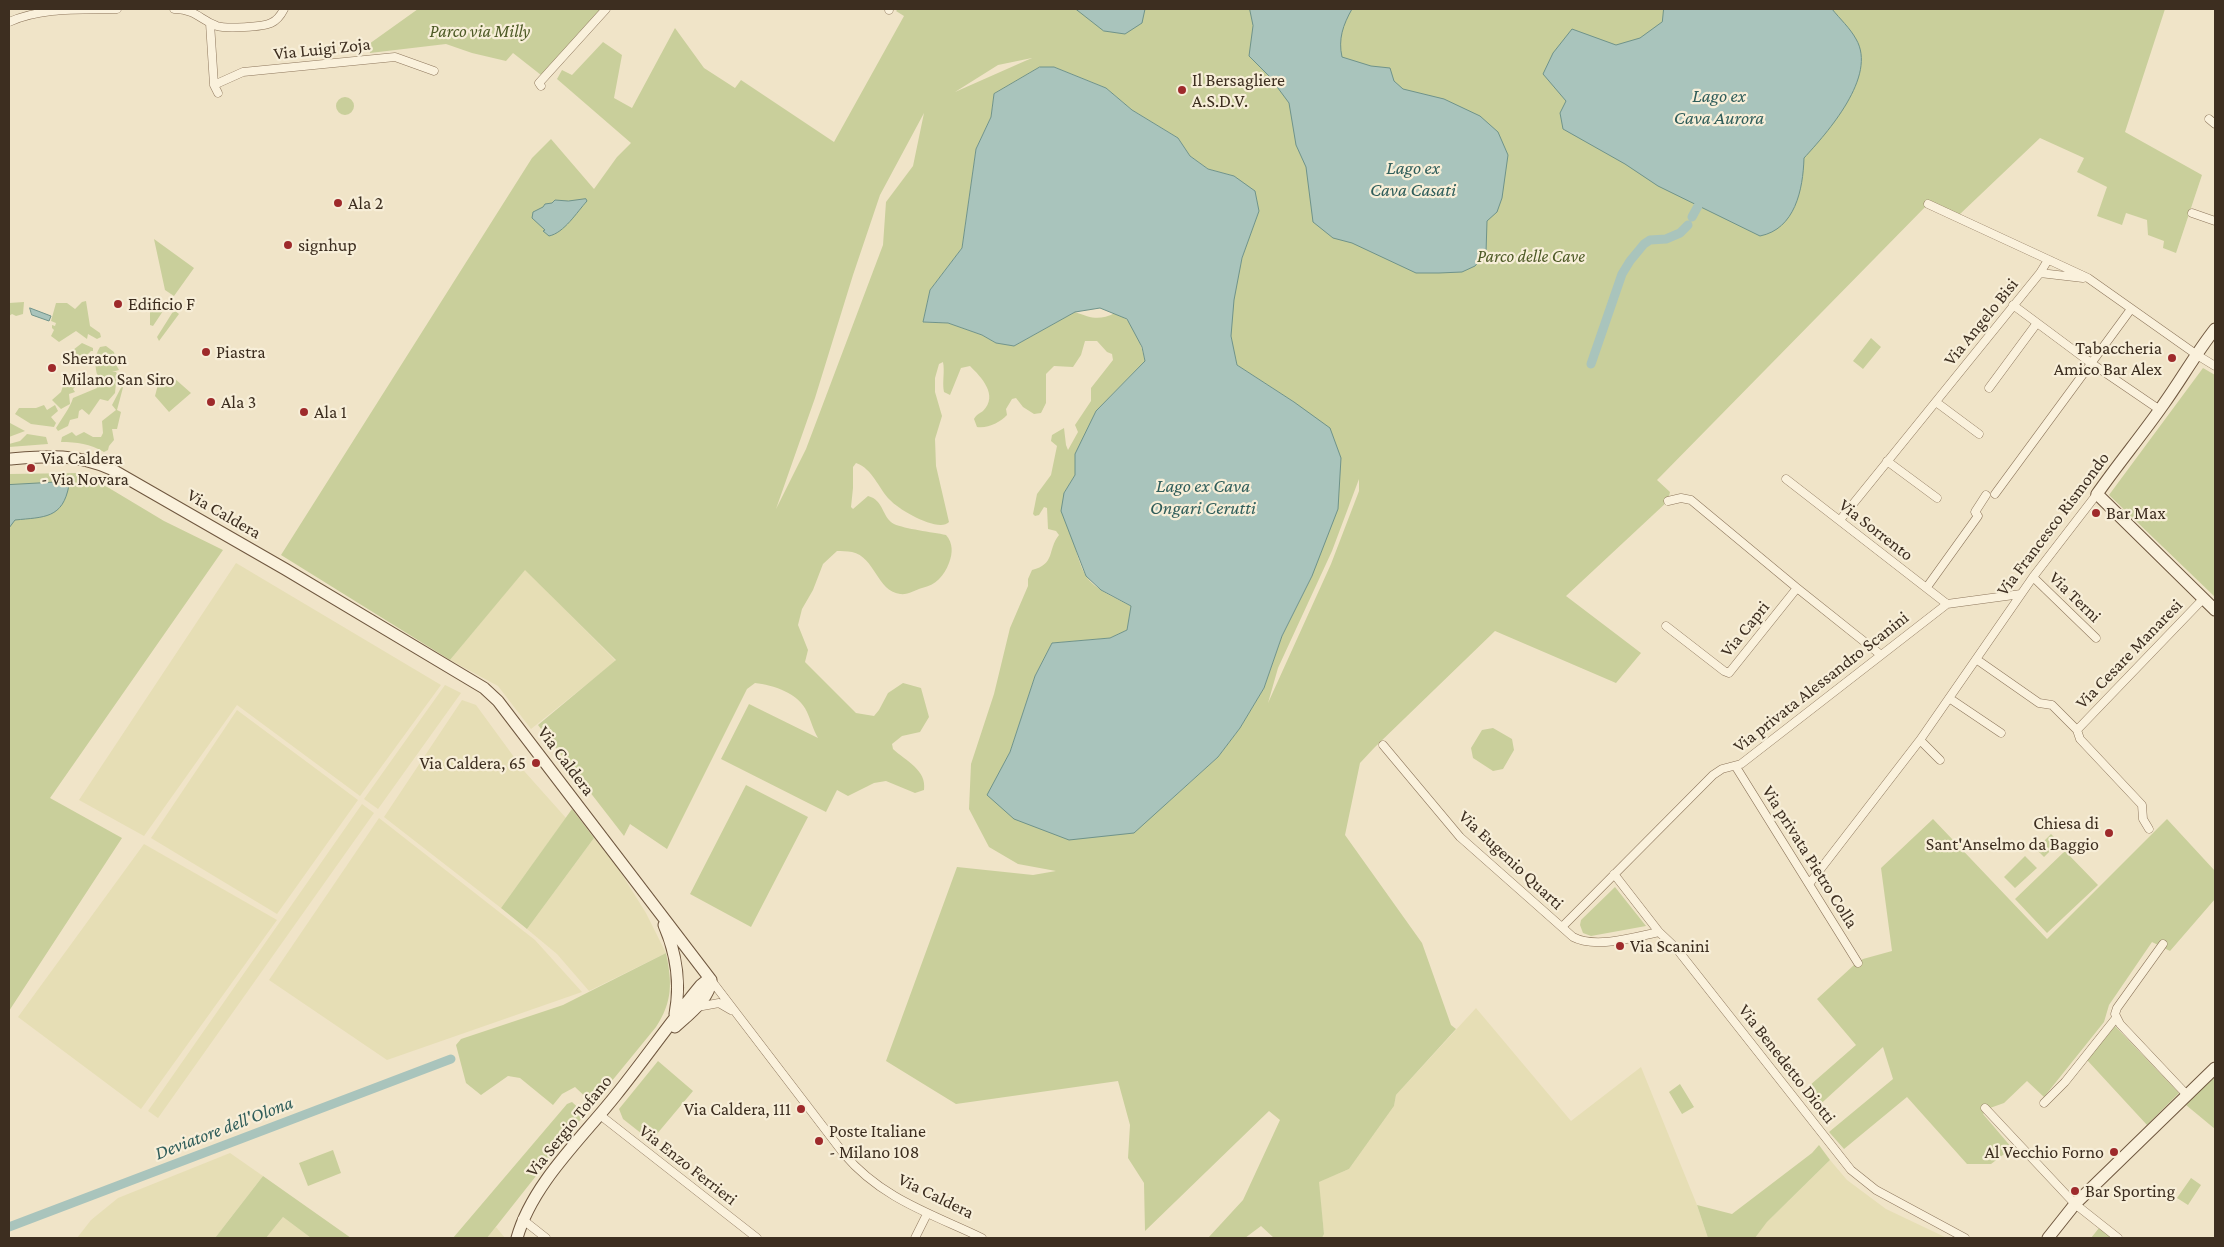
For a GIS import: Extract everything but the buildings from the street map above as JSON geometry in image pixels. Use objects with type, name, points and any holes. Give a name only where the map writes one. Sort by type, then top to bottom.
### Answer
[{"type":"street","points":[[9,22],[26,14],[34,13],[60,10],[117,9]]},
{"type":"street","name":"Via Luigi Zoja","points":[[174,9],[190,10],[219,27],[262,26],[272,23],[280,17],[284,9]]},
{"type":"street","points":[[541,86],[539,83],[606,9]]},
{"type":"street","points":[[210,23],[214,85],[218,93]]},
{"type":"street","name":"Via Luigi Zoja","points":[[214,85],[243,72],[395,57],[434,71]]},
{"type":"street","points":[[1928,204],[2088,278],[2215,366]]},
{"type":"street","points":[[2192,213],[2215,221]]},
{"type":"street","name":"Via Angelo Bisi","points":[[1840,520],[2040,273],[2048,260]]},
{"type":"street","points":[[2040,273],[2088,278]]},
{"type":"street","points":[[2014,305],[2091,363],[2160,410]]},
{"type":"street","points":[[1926,587],[1978,516],[1975,512],[2131,309]]},
{"type":"street","points":[[1989,388],[2038,323]]},
{"type":"street","name":"Via Francesco Rismondo","points":[[1809,884],[1920,740],[2033,578],[2160,410],[2215,329]]},
{"type":"street","points":[[1936,402],[1979,434]]},
{"type":"street","name":"Via Caldera","points":[[9,459],[59,456],[76,457],[94,461],[111,469],[285,569],[484,688],[514,722],[853,1165],[900,1201],[982,1238]]},
{"type":"street","points":[[1887,461],[1937,498]]},
{"type":"street","name":"Via Sorrento","points":[[1786,479],[1947,604]]},
{"type":"street","points":[[2097,494],[2215,610]]},
{"type":"street","points":[[1668,501],[1681,498],[1691,500],[1881,655]]},
{"type":"street","name":"Via Terni","points":[[2033,578],[2096,638]]},
{"type":"street","name":"Via Capri","points":[[1666,626],[1724,672],[1729,673],[1797,588]]},
{"type":"street","points":[[1947,604],[2022,594]]},
{"type":"street","name":"Via Cesare Manaresi","points":[[2077,730],[2203,599]]},
{"type":"street","name":"Via privata Alessandro Scanini","points":[[1562,927],[1713,774],[1722,769],[1736,767],[1947,604]]},
{"type":"street","name":"Via Cesare Manaresi","points":[[1976,659],[2039,703],[2052,705],[2077,730],[2080,739],[2142,805],[2143,819],[2149,829]]},
{"type":"street","points":[[1949,698],[2001,734]]},
{"type":"street","points":[[1920,740],[1940,760]]},
{"type":"street","name":"Via Eugenio Quarti","points":[[1383,745],[1460,837],[1562,927]]},
{"type":"street","name":"Via privata Pietro Colla","points":[[1736,767],[1858,963]]},
{"type":"street","name":"Via Benedetto Diotti","points":[[1614,874],[1659,932],[1676,948],[1851,1170],[1876,1190],[1965,1238]]},
{"type":"street","name":"Via Sergio Tofano","points":[[658,910],[677,964],[679,993],[675,1018]]},
{"type":"street","points":[[1562,927],[1573,937],[1581,941],[1591,942],[1621,940],[1659,932]]},
{"type":"street","points":[[2044,1103],[2065,1082],[2116,1018],[2116,1008],[2163,944]]},
{"type":"street","name":"Via Sergio Tofano","points":[[659,1041],[696,1007],[708,991],[711,980]]},
{"type":"street","name":"Via Sergio Tofano","points":[[516,1238],[522,1219],[548,1178],[659,1041],[701,985],[711,980]]},
{"type":"street","points":[[696,1007],[704,1004],[719,1003],[736,1014]]},
{"type":"street","points":[[2116,1018],[2187,1095]]},
{"type":"street","points":[[2048,1238],[2075,1204],[2215,1068]]},
{"type":"street","points":[[1985,1108],[2075,1204],[2118,1238]]},
{"type":"street","name":"Via Enzo Ferrieri","points":[[600,1115],[757,1238]]},
{"type":"street","points":[[915,1238],[927,1214]]},
{"type":"street","points":[[522,1219],[546,1238]]},
{"type":"shaded area","points":[[236,563],[441,685],[360,796],[237,705],[144,836],[79,800]]},
{"type":"shaded area","points":[[525,569],[616,661],[531,729],[498,686],[450,660]]},
{"type":"shaded area","points":[[445,685],[461,693],[378,809],[364,799]]},
{"type":"shaded area","points":[[462,700],[476,705],[525,772],[566,818],[501,908],[384,817]]},
{"type":"shaded area","points":[[237,710],[358,800],[277,914],[151,838]]},
{"type":"shaded area","points":[[362,804],[374,813],[158,1118],[148,1111]]},
{"type":"shaded area","points":[[379,818],[535,940],[582,992],[387,1060],[269,980]]},
{"type":"shaded area","points":[[594,838],[616,865],[646,913],[666,953],[589,991],[557,954],[527,929]]},
{"type":"shaded area","points":[[144,844],[277,920],[141,1109],[18,1017]]},
{"type":"shaded area","points":[[1476,1008],[1571,1121],[1641,1067],[1697,1205],[1708,1238],[1322,1238],[1324,1234],[1318,1182],[1349,1169],[1394,1106],[1396,1095]]},
{"type":"shaded area","points":[[230,1153],[263,1176],[215,1238],[77,1238],[91,1220],[118,1198]]},
{"type":"shaded area","points":[[1830,1160],[1847,1180],[1886,1209],[1947,1238],[1755,1238],[1767,1222]]},
{"type":"shaded area","points":[[283,1217],[311,1238],[266,1238]]},
{"type":"shaded area","points":[[496,1227],[505,1238],[487,1238]]},
{"type":"green space","name":"Parco via Milly","points":[[418,9],[601,9],[541,75],[513,53],[506,61],[472,53],[446,44],[370,53],[369,44]]},
{"type":"green space","name":"Parco delle Cave","points":[[898,9],[2165,9],[2125,132],[2202,175],[2176,253],[2163,248],[2164,241],[2148,235],[2147,220],[2126,213],[2122,225],[2097,216],[2107,187],[2077,172],[2084,158],[2040,138],[1959,215],[1930,202],[1657,480],[1670,492],[1668,501],[1566,596],[1641,653],[1616,683],[1495,631],[1375,747],[1360,763],[1345,835],[1422,943],[1451,1025],[1456,1029],[1396,1095],[1394,1106],[1349,1169],[1319,1182],[1324,1234],[1322,1238],[1274,1238],[1261,1226],[1245,1238],[1208,1238],[1243,1200],[1280,1120],[1269,1111],[1145,1231],[1144,1183],[1128,1158],[1130,1125],[1118,1081],[956,1104],[886,1061],[957,867],[1033,875],[1056,871],[1018,864],[989,847],[969,809],[971,764],[994,694],[1010,628],[1028,586],[1028,579],[1032,570],[1045,564],[1048,560],[1059,535],[1056,531],[1048,529],[1047,508],[1044,507],[1039,515],[1035,516],[1033,514],[1037,494],[1051,475],[1057,446],[1051,441],[1052,435],[1064,428],[1068,450],[1078,432],[1075,425],[1091,401],[1091,388],[1113,360],[1112,354],[1107,352],[1097,341],[1085,341],[1081,355],[1073,367],[1054,366],[1046,374],[1046,403],[1041,413],[1034,414],[1023,407],[1016,398],[1012,399],[1006,409],[1007,415],[998,422],[985,427],[977,427],[974,419],[983,411],[989,399],[987,387],[979,375],[970,366],[961,368],[950,395],[944,392],[943,362],[939,364],[935,378],[935,392],[942,416],[935,439],[936,466],[949,522],[944,525],[928,523],[902,509],[890,500],[867,470],[856,463],[853,467],[851,507],[853,509],[868,496],[873,498],[880,505],[887,518],[894,524],[946,535],[952,552],[947,568],[939,579],[927,587],[900,594],[892,592],[886,587],[866,560],[860,555],[852,552],[837,551],[823,564],[813,590],[802,609],[798,625],[808,650],[805,662],[856,713],[874,716],[888,693],[903,683],[921,688],[929,717],[920,732],[902,736],[892,744],[893,749],[914,766],[922,777],[924,790],[915,793],[886,781],[874,783],[848,796],[837,790],[826,812],[721,759],[749,704],[818,738],[807,712],[798,700],[785,691],[755,683],[747,689],[667,849],[630,824],[624,836],[538,725],[616,660],[525,570],[450,660],[281,555],[532,158],[551,139],[594,189],[617,157],[631,143],[557,79],[562,70],[572,75],[603,42],[622,55],[614,98],[632,108],[675,28],[704,68],[735,88],[741,80],[834,142],[904,16],[896,11]],"holes":[[[1032,58],[955,92],[998,65]],[[1040,67],[1054,67],[1106,88],[1132,110],[1178,138],[1190,156],[1208,169],[1234,176],[1259,211],[1248,240],[1235,287],[1231,319],[1232,343],[1237,365],[1294,402],[1312,576],[1282,636],[1264,688],[1240,728],[1218,757],[1166,804],[988,795],[1010,752],[1035,676],[1052,643],[1110,638],[1127,630],[1131,606],[1106,593],[1086,576],[1078,558],[1072,536],[1064,493],[1075,475],[1076,454],[1096,411],[1145,361],[1135,332],[1129,322],[1115,313],[1095,318],[1075,312],[1014,346],[996,343],[982,335],[948,323],[923,322],[930,290],[962,248],[976,149],[991,117],[994,94]],[[924,113],[913,166],[886,202],[883,245],[806,449],[776,509],[815,398],[880,195]],[[1359,479],[1359,491],[1331,564],[1268,703],[1278,668],[1332,551]]]},
{"type":"green space","points":[[345,97],[351,100],[354,106],[351,112],[345,115],[339,112],[336,106],[339,100]]},
{"type":"green space","points":[[154,239],[194,268],[174,296],[165,290]]},
{"type":"green space","points":[[156,300],[167,305],[153,326],[150,325],[150,309]]},
{"type":"green space","points":[[86,301],[90,326],[100,333],[101,337],[97,339],[88,334],[87,339],[76,331],[59,342],[51,336],[54,330],[52,325],[55,326],[56,323],[51,321],[56,303],[67,303],[75,309],[82,302]]},
{"type":"green space","points":[[24,302],[23,314],[16,316],[12,314],[9,316],[9,303]]},
{"type":"green space","points":[[174,310],[179,314],[159,341],[157,337]]},
{"type":"green space","points":[[1871,338],[1881,347],[1863,369],[1853,361]]},
{"type":"green space","points":[[82,343],[93,348],[93,351],[84,358],[70,357],[73,350]]},
{"type":"green space","points":[[106,346],[114,352],[115,357],[113,359],[119,370],[112,372],[117,374],[115,393],[108,401],[100,399],[89,415],[82,409],[79,411],[78,418],[70,420],[68,426],[58,431],[56,428],[73,398],[97,388],[96,383],[100,380],[96,369],[96,359],[100,347]]},
{"type":"green space","points":[[2203,368],[2215,375],[2215,597],[2109,495]]},
{"type":"green space","points":[[160,377],[174,378],[191,393],[169,412],[155,396]]},
{"type":"green space","points":[[125,380],[117,410],[121,412],[117,429],[112,429],[114,440],[108,450],[104,452],[83,444],[61,442],[62,437],[72,432],[76,436],[84,432],[93,437],[101,437],[103,433],[102,421],[116,410],[112,405]]},
{"type":"green space","points":[[64,383],[73,383],[76,386],[73,389],[75,392],[69,394],[70,404],[61,409],[52,400],[61,392]]},
{"type":"green space","points":[[44,405],[47,410],[55,405],[58,411],[51,417],[56,423],[54,427],[31,424],[15,414],[19,408],[36,408]]},
{"type":"green space","points":[[10,423],[25,431],[9,437]]},
{"type":"green space","points":[[27,434],[46,437],[48,444],[9,447],[9,444],[20,441]]},
{"type":"green space","points":[[79,473],[109,488],[164,521],[223,550],[50,798],[122,838],[9,1011],[9,474]]},
{"type":"green space","points":[[1493,728],[1512,739],[1514,750],[1503,769],[1493,771],[1473,758],[1471,748],[1482,730]]},
{"type":"green space","points":[[746,785],[808,817],[751,927],[690,894]]},
{"type":"green space","points":[[572,809],[594,838],[527,929],[501,908]]},
{"type":"green space","points":[[1933,819],[2047,939],[2167,819],[2215,871],[2215,899],[2170,951],[2152,942],[2109,1005],[2104,1022],[2044,1097],[2027,1081],[2004,1103],[1990,1108],[1983,1114],[2012,1148],[1991,1164],[1967,1164],[1907,1097],[1844,1149],[1829,1132],[1893,1079],[1883,1047],[1814,1110],[1801,1093],[1856,1045],[1817,999],[1863,959],[1892,951],[1881,868]]},
{"type":"green space","points":[[2051,834],[2059,842],[2044,857],[2036,849]]},
{"type":"green space","points":[[2065,851],[2098,885],[2047,933],[2015,899]]},
{"type":"green space","points":[[2025,856],[2037,868],[2015,888],[2004,877]]},
{"type":"green space","points":[[1615,887],[1646,926],[1591,936],[1583,933],[1580,925],[1581,920]]},
{"type":"green space","points":[[666,953],[670,991],[662,1018],[593,1104],[575,1087],[562,1094],[553,1105],[520,1078],[508,1076],[481,1095],[466,1083],[456,1045],[461,1039],[563,1005]]},
{"type":"green space","points":[[2115,1026],[2179,1093],[2147,1125],[2087,1060]]},
{"type":"green space","points":[[658,1061],[693,1091],[651,1141],[623,1119],[619,1109]]},
{"type":"green space","points":[[2215,1076],[2215,1129],[2186,1105]]},
{"type":"green space","points":[[1680,1084],[1694,1107],[1682,1114],[1669,1092]]},
{"type":"green space","points":[[572,1102],[585,1114],[487,1238],[453,1238],[567,1104]]},
{"type":"green space","points":[[1819,1145],[1830,1160],[1767,1222],[1755,1238],[1708,1238],[1697,1205],[1732,1214],[1812,1153]]},
{"type":"green space","points":[[333,1150],[341,1173],[308,1186],[299,1163]]},
{"type":"green space","points":[[263,1176],[351,1238],[311,1238],[283,1217],[266,1238],[215,1238]]},
{"type":"green space","points":[[2191,1178],[2201,1185],[2188,1205],[2177,1198]]},
{"type":"green space","points":[[2099,1228],[2112,1238],[2091,1238]]},
{"type":"water","points":[[1076,9],[1145,9],[1142,23],[1125,34],[1104,31]]},
{"type":"water","name":"Lago ex Cava Casati","points":[[1250,9],[1352,9],[1342,32],[1342,57],[1371,66],[1390,68],[1394,81],[1403,89],[1444,99],[1480,116],[1498,132],[1508,155],[1502,198],[1497,212],[1487,221],[1486,253],[1475,266],[1462,272],[1416,273],[1352,243],[1333,238],[1313,222],[1306,167],[1296,145],[1289,103],[1269,76],[1249,56],[1253,26]]},
{"type":"water","name":"Lago ex Cava Aurora","points":[[1664,9],[1832,9],[1856,39],[1861,54],[1860,70],[1855,86],[1847,103],[1836,119],[1804,158],[1802,183],[1795,206],[1782,225],[1772,232],[1760,236],[1658,186],[1625,164],[1563,129],[1560,113],[1566,101],[1543,74],[1553,53],[1572,29],[1616,45],[1640,38],[1662,22]]},
{"type":"water","name":"Lago ex Cava Ongari Cerutti","points":[[1040,67],[1054,67],[1106,88],[1132,110],[1178,138],[1190,156],[1208,169],[1234,176],[1255,191],[1259,211],[1242,258],[1234,300],[1231,336],[1237,365],[1330,428],[1341,458],[1338,509],[1312,576],[1282,636],[1264,688],[1240,728],[1218,757],[1134,833],[1069,840],[1014,819],[987,795],[1010,752],[1035,676],[1052,643],[1110,638],[1127,630],[1131,606],[1101,590],[1086,576],[1061,511],[1064,493],[1075,475],[1075,454],[1096,411],[1145,361],[1142,347],[1127,319],[1100,308],[1075,312],[1014,346],[996,343],[982,335],[948,323],[923,322],[930,290],[962,248],[976,149],[991,117],[994,94]]},
{"type":"water","points":[[586,199],[587,201],[570,222],[555,234],[549,236],[532,218],[533,212],[555,200]]},
{"type":"water","points":[[30,308],[51,316],[49,321],[32,315]]},
{"type":"water","points":[[59,482],[69,485],[66,496],[57,510],[43,517],[15,520],[9,528],[9,485]]},
{"type":"waterway","points":[[1692,217],[1698,206]]},
{"type":"waterway","points":[[1591,364],[1622,274],[1630,261],[1644,244],[1650,240],[1666,239],[1680,233],[1688,225]]},
{"type":"waterway","name":"Deviatore dell'Olona","points":[[9,1227],[451,1059]]},
{"type":"place","name":"Il Bersagliere A.S.D.V.","points":[[1182,90]]},
{"type":"place","name":"Ala 2","points":[[338,203]]},
{"type":"place","name":"signhup","points":[[288,245]]},
{"type":"place","name":"Edificio F","points":[[118,304]]},
{"type":"place","name":"Piastra","points":[[206,352]]},
{"type":"place","name":"Tabaccheria Amico Bar Alex","points":[[2172,358]]},
{"type":"place","name":"Sheraton Milano San Siro","points":[[52,368]]},
{"type":"place","name":"Ala 3","points":[[211,402]]},
{"type":"place","name":"Ala 1","points":[[304,412]]},
{"type":"place","name":"Via Caldera - Via Novara","points":[[31,468]]},
{"type":"place","name":"Bar Max","points":[[2096,513]]},
{"type":"place","name":"Via Caldera, 65","points":[[536,763]]},
{"type":"place","name":"Chiesa di Sant'Anselmo da Baggio","points":[[2109,833]]},
{"type":"place","name":"Via Scanini","points":[[1620,946]]},
{"type":"place","name":"Via Caldera, 111","points":[[801,1109]]},
{"type":"place","name":"Poste Italiane - Milano 108","points":[[819,1141]]},
{"type":"place","name":"Al Vecchio Forno","points":[[2114,1152]]},
{"type":"place","name":"Bar Sporting","points":[[2075,1191]]}]
